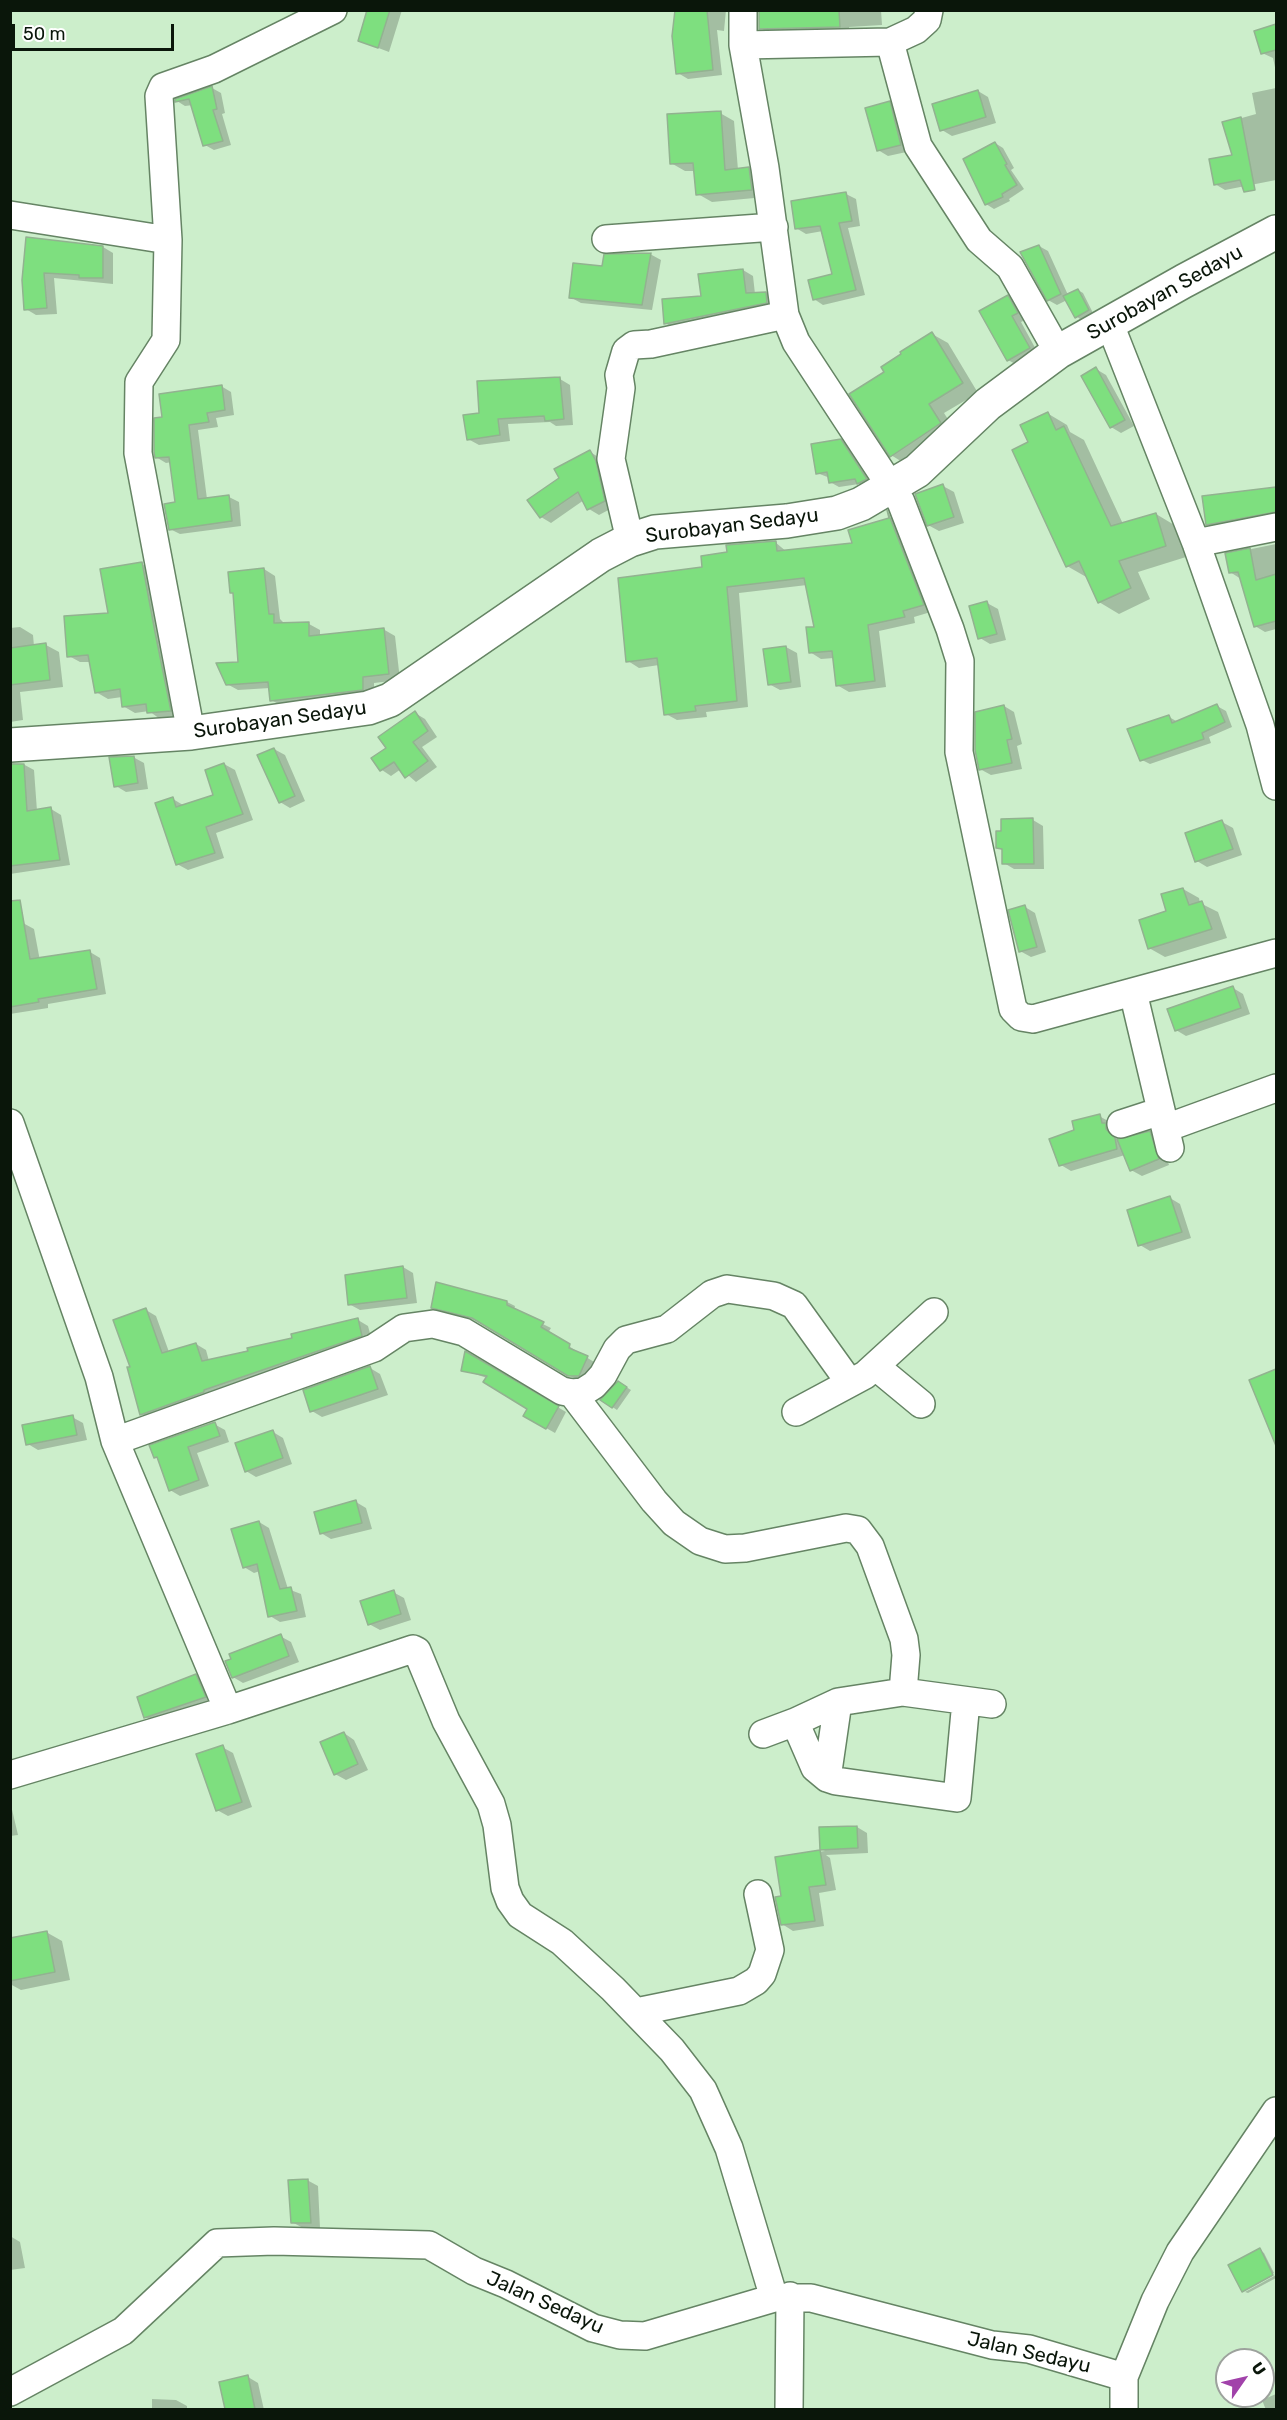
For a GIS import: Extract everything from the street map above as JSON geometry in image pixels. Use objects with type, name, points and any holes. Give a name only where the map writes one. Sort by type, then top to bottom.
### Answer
[{"type":"main road","name":"Surobayan Sedayu","points":[[10,745],[190,733],[368,708],[390,699],[601,555],[630,540],[655,532],[787,521],[837,513],[861,504],[917,471],[1009,387],[1058,352],[1276,232]]},
{"type":"street","points":[[190,733],[138,453],[139,382],[166,340],[168,240],[159,96],[162,87],[214,69],[333,10]]},
{"type":"street","points":[[743,10],[743,45],[774,227],[785,315],[796,342],[892,487],[913,534],[960,661],[959,752],[1013,1009],[1021,1017],[1033,1019],[1276,953]]},
{"type":"street","points":[[743,45],[890,42],[916,30],[927,20],[929,10]]},
{"type":"street","points":[[890,42],[918,146],[979,240],[1010,267],[1058,352]]},
{"type":"street","points":[[10,215],[168,240]]},
{"type":"street","points":[[606,239],[774,227]]},
{"type":"street","points":[[630,540],[611,459],[621,388],[619,375],[626,351],[634,345],[651,344],[785,315]]},
{"type":"street","points":[[1109,322],[1196,543],[1260,725],[1276,786]]},
{"type":"street","points":[[1196,543],[1276,527]]},
{"type":"street","points":[[1133,992],[1169,1128]]},
{"type":"street","points":[[1120,1124],[1169,1128],[1276,1088]]},
{"type":"street","points":[[10,1123],[99,1377],[116,1441],[228,1710]]},
{"type":"street","points":[[116,1441],[374,1348],[405,1329],[433,1324],[464,1332],[546,1382],[572,1393],[583,1392],[594,1385],[617,1349],[626,1340],[667,1329],[712,1294],[727,1289],[774,1296],[794,1305],[850,1383]]},
{"type":"street","points":[[796,1412],[850,1383],[875,1366],[934,1312]]},
{"type":"street","points":[[875,1366],[921,1404]]},
{"type":"street","points":[[572,1393],[654,1501],[674,1523],[700,1541],[725,1549],[745,1548],[846,1528],[858,1530],[870,1546],[904,1639],[906,1655],[903,1692]]},
{"type":"street","points":[[10,1775],[228,1710],[414,1649],[417,1651],[446,1721],[491,1804],[497,1825],[505,1888],[510,1902],[520,1915],[562,1942],[636,2012],[672,2050],[703,2090],[729,2148],[782,2297],[789,2409]]},
{"type":"street","points":[[763,1734],[838,1702],[903,1692],[979,1703],[957,1798],[827,1778],[815,1768],[795,1722]]},
{"type":"street","points":[[827,1778],[838,1702]]},
{"type":"street","points":[[636,2012],[739,1991],[756,1981],[762,1974],[770,1950],[758,1894]]},
{"type":"street","points":[[1124,2409],[1124,2378],[1155,2301],[1180,2252],[1276,2111]]},
{"type":"street","name":"Jalan Sedayu","points":[[10,2392],[123,2331],[217,2243],[274,2241],[429,2245],[474,2271],[593,2328],[620,2335],[645,2336],[782,2297],[811,2298],[992,2345],[1029,2349],[1124,2378]]},
{"type":"building","points":[[367,10],[390,10],[378,48],[358,41]]},
{"type":"building","points":[[675,10],[707,10],[713,70],[676,74],[672,36]]},
{"type":"building","points":[[759,10],[839,10],[840,27],[759,29]]},
{"type":"building","points":[[1276,24],[1276,50],[1261,54],[1254,31]]},
{"type":"building","points":[[212,86],[217,109],[213,110],[223,141],[203,146],[189,99],[175,102],[175,99]]},
{"type":"building","points":[[978,90],[986,117],[940,131],[932,104]]},
{"type":"building","points":[[890,101],[901,145],[877,151],[865,108]]},
{"type":"building","points":[[721,111],[725,170],[749,167],[752,190],[696,195],[693,163],[670,164],[667,114]]},
{"type":"building","points":[[1241,117],[1255,190],[1244,192],[1240,180],[1214,185],[1209,159],[1232,155],[1222,122]]},
{"type":"building","points":[[995,142],[1017,185],[1002,194],[1003,197],[985,205],[963,159]]},
{"type":"building","points":[[846,192],[852,221],[839,223],[856,290],[813,300],[808,280],[832,274],[820,226],[795,229],[791,201]]},
{"type":"building","points":[[26,237],[103,246],[103,278],[79,278],[79,275],[44,273],[47,308],[24,310],[22,280]]},
{"type":"building","points":[[1039,245],[1061,294],[1047,301],[1020,252]]},
{"type":"building","points":[[651,253],[642,305],[569,298],[573,263],[602,266],[604,254]]},
{"type":"building","points":[[743,269],[746,293],[766,292],[767,303],[664,324],[662,299],[701,296],[698,274]]},
{"type":"building","points":[[1078,289],[1089,310],[1075,318],[1063,296]]},
{"type":"building","points":[[1008,295],[1018,313],[1012,316],[1030,348],[1007,361],[979,311]]},
{"type":"building","points":[[932,332],[963,383],[929,404],[941,423],[890,457],[849,394],[884,372],[881,367]]},
{"type":"building","points":[[1096,367],[1125,420],[1110,428],[1081,376]]},
{"type":"building","points":[[560,377],[564,419],[545,421],[544,416],[498,419],[500,435],[467,440],[463,415],[479,413],[477,381]]},
{"type":"building","points":[[222,385],[225,410],[207,413],[209,422],[189,425],[198,499],[229,495],[232,521],[169,530],[164,504],[175,502],[169,457],[155,458],[154,452],[154,418],[162,417],[159,394]]},
{"type":"building","points":[[1048,412],[1056,430],[1064,426],[1111,526],[1156,513],[1166,546],[1119,561],[1131,588],[1098,603],[1079,561],[1066,567],[1012,450],[1028,442],[1020,425]]},
{"type":"building","points":[[841,439],[867,479],[857,484],[855,479],[829,483],[827,472],[816,474],[811,444]]},
{"type":"building","points":[[590,450],[596,461],[605,501],[587,510],[578,492],[540,518],[527,500],[559,478],[554,469]]},
{"type":"building","points":[[943,484],[954,517],[927,526],[915,494]]},
{"type":"building","points":[[1276,487],[1276,512],[1206,525],[1202,496]]},
{"type":"building","points":[[887,510],[924,605],[903,611],[905,617],[868,625],[875,681],[836,686],[832,651],[809,653],[806,627],[814,627],[804,578],[727,587],[737,701],[695,706],[696,711],[664,715],[657,658],[626,662],[618,578],[702,567],[701,556],[727,552],[726,545],[776,541],[777,551],[852,543],[848,530],[889,518]]},
{"type":"building","points":[[1250,548],[1256,580],[1276,574],[1276,621],[1254,627],[1238,572],[1229,573],[1225,553]]},
{"type":"building","points":[[142,562],[171,711],[147,713],[146,704],[122,707],[120,689],[95,693],[88,655],[67,657],[64,616],[108,613],[100,569]]},
{"type":"building","points":[[264,568],[269,614],[274,614],[274,623],[309,622],[309,636],[384,628],[389,674],[363,677],[363,690],[270,701],[268,682],[226,685],[216,663],[238,662],[233,593],[230,593],[228,572]]},
{"type":"building","points":[[987,601],[997,634],[978,639],[969,606]]},
{"type":"building","points":[[46,643],[50,680],[10,685],[10,648]]},
{"type":"building","points":[[786,646],[791,682],[768,685],[763,649]]},
{"type":"building","points":[[1217,704],[1225,722],[1202,733],[1204,739],[1140,761],[1127,729],[1169,715],[1172,723]]},
{"type":"building","points":[[1004,705],[1012,739],[1007,740],[1012,763],[979,770],[975,750],[975,712]]},
{"type":"building","points":[[415,711],[428,731],[413,742],[428,761],[405,778],[394,762],[380,771],[371,758],[386,748],[378,737]]},
{"type":"building","points":[[274,748],[295,796],[279,803],[257,755]]},
{"type":"building","points":[[134,756],[138,783],[114,787],[109,757]]},
{"type":"building","points":[[224,763],[243,814],[206,827],[215,853],[176,865],[155,803],[173,797],[176,807],[213,795],[205,770]]},
{"type":"building","points":[[10,764],[24,764],[27,811],[51,807],[60,860],[10,866]]},
{"type":"building","points":[[1033,818],[1034,864],[1002,864],[1002,849],[996,848],[996,831],[1001,831],[1001,819]]},
{"type":"building","points":[[1222,820],[1233,849],[1195,862],[1185,833]]},
{"type":"building","points":[[1183,888],[1189,905],[1202,901],[1212,929],[1148,949],[1139,920],[1166,911],[1161,894]]},
{"type":"building","points":[[20,900],[30,959],[90,950],[97,989],[38,999],[39,1002],[10,1007],[10,901]]},
{"type":"building","points":[[1025,905],[1037,947],[1019,952],[1008,910]]},
{"type":"building","points":[[1233,986],[1241,1008],[1175,1031],[1167,1009]]},
{"type":"building","points":[[1100,1114],[1102,1123],[1106,1123],[1106,1129],[1115,1138],[1117,1149],[1059,1166],[1049,1139],[1074,1130],[1072,1121]]},
{"type":"building","points":[[1150,1131],[1159,1159],[1130,1171],[1117,1139]]},
{"type":"building","points":[[1170,1196],[1182,1232],[1138,1246],[1127,1210]]},
{"type":"building","points":[[403,1266],[407,1298],[348,1305],[345,1275]]},
{"type":"building","points":[[436,1282],[507,1301],[507,1305],[544,1322],[541,1327],[570,1344],[569,1348],[588,1356],[579,1376],[568,1376],[472,1318],[431,1308]]},
{"type":"building","points":[[146,1308],[162,1353],[196,1343],[202,1361],[248,1351],[247,1348],[292,1338],[291,1334],[358,1318],[362,1336],[204,1390],[204,1392],[140,1415],[127,1367],[130,1367],[113,1320]]},
{"type":"building","points":[[465,1351],[559,1406],[546,1429],[523,1416],[527,1409],[483,1382],[487,1376],[461,1371]]},
{"type":"building","points":[[370,1366],[378,1389],[310,1412],[303,1390]]},
{"type":"building","points":[[1276,1369],[1276,1446],[1249,1380]]},
{"type":"building","points":[[618,1381],[627,1387],[612,1408],[600,1400]]},
{"type":"building","points":[[73,1415],[77,1435],[26,1445],[22,1425]]},
{"type":"building","points":[[215,1422],[220,1436],[188,1447],[199,1480],[169,1491],[157,1457],[154,1458],[149,1445]]},
{"type":"building","points":[[273,1430],[283,1458],[245,1472],[235,1443]]},
{"type":"building","points":[[356,1500],[362,1523],[320,1534],[314,1512]]},
{"type":"building","points":[[259,1521],[280,1589],[291,1587],[297,1611],[268,1617],[257,1564],[243,1568],[231,1529]]},
{"type":"building","points":[[394,1590],[401,1614],[368,1625],[360,1601]]},
{"type":"building","points":[[281,1634],[289,1656],[232,1678],[225,1661],[231,1659],[229,1654]]},
{"type":"building","points":[[196,1674],[206,1697],[144,1718],[137,1697]]},
{"type":"building","points":[[344,1732],[358,1764],[334,1775],[320,1742]]},
{"type":"building","points":[[223,1745],[242,1802],[216,1811],[196,1754]]},
{"type":"building","points":[[857,1826],[858,1848],[820,1850],[819,1827]]},
{"type":"building","points":[[820,1850],[826,1885],[809,1887],[815,1921],[781,1925],[775,1897],[781,1896],[775,1857]]},
{"type":"building","points":[[47,1931],[55,1972],[10,1981],[10,1938]]},
{"type":"building","points":[[308,2179],[311,2223],[291,2223],[288,2180]]},
{"type":"building","points":[[1260,2248],[1273,2275],[1242,2292],[1228,2265]]},
{"type":"building","points":[[248,2375],[255,2409],[225,2409],[219,2382]]}]
